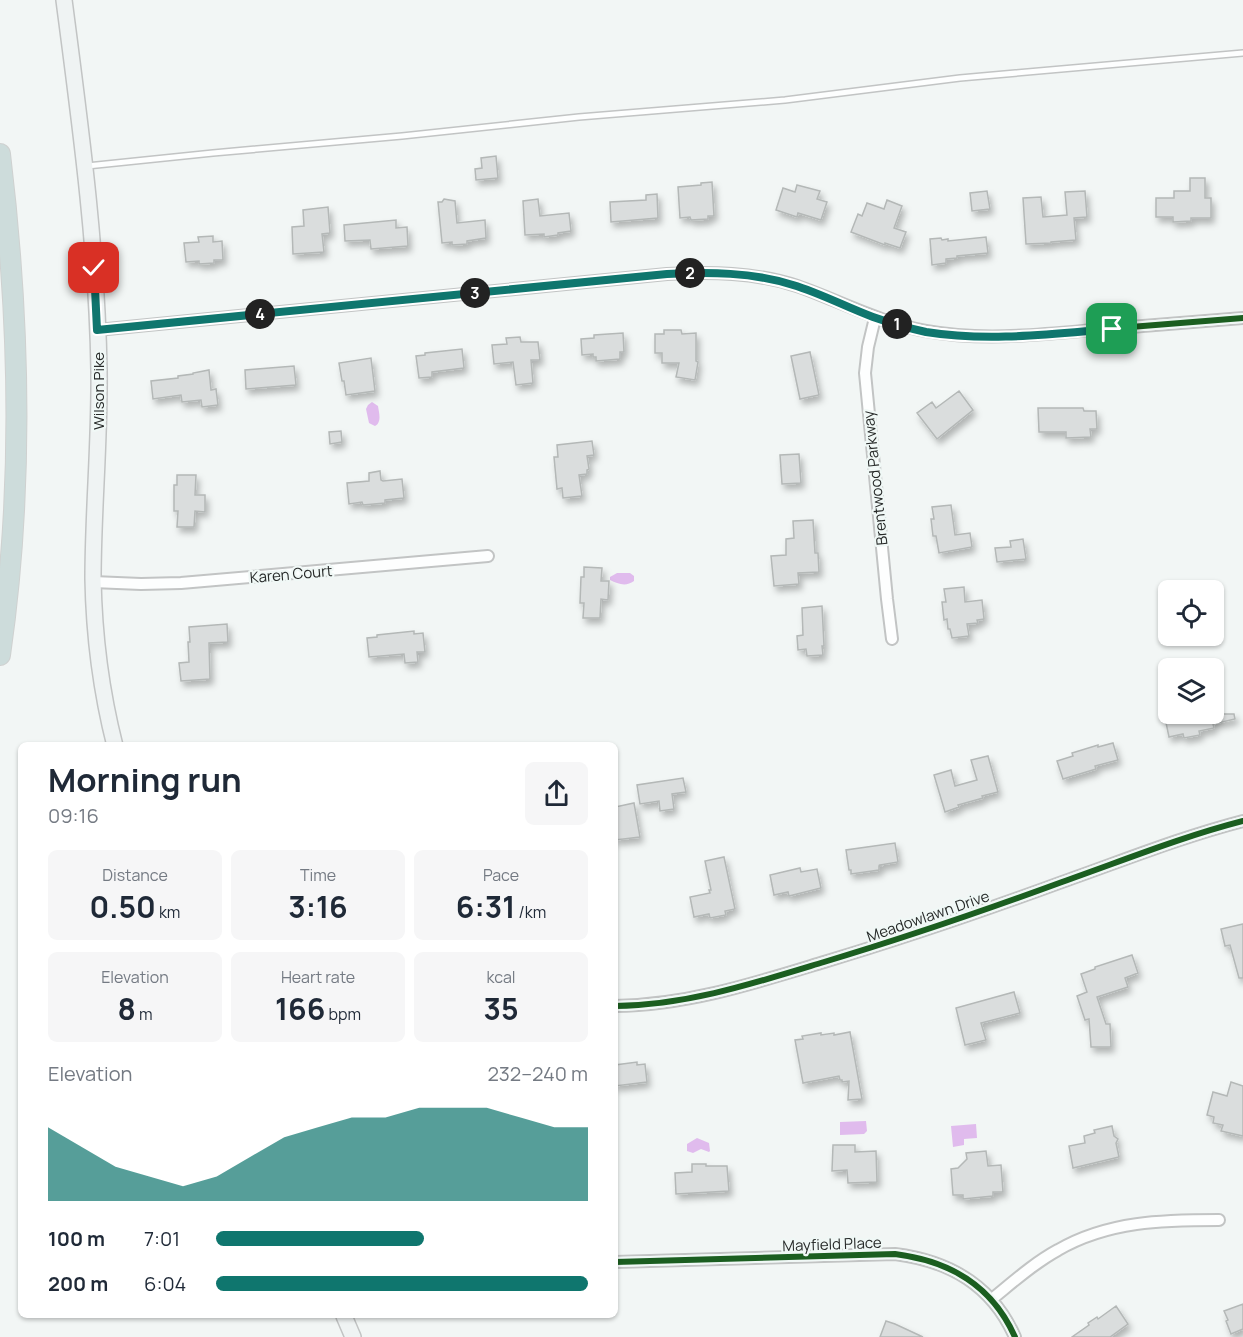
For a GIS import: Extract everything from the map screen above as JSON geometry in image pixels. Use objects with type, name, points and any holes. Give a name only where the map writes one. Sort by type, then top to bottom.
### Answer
[{"type":"highway","points":[[0,154],[9,236],[14,314],[16,418],[13,522],[0,655]]},
{"type":"main road","name":"Wilson Pike","points":[[64,0],[85,166],[94,268],[99,371],[93,582],[100,672],[114,742]]},
{"type":"main road","points":[[347,1318],[353,1337]]},
{"type":"street","points":[[97,330],[685,273],[736,274],[768,278],[811,291],[875,318],[926,332],[986,338],[1243,318]]},
{"type":"street","name":"Brentwood Parkway","points":[[875,318],[865,373],[892,639]]},
{"type":"street","name":"Karen Court","points":[[93,582],[181,583],[488,556]]},
{"type":"street","name":"Meadowlawn Drive","points":[[618,1006],[639,1006],[743,987],[881,945],[1064,882],[1173,841],[1243,821]]},
{"type":"street","points":[[992,1299],[1044,1258],[1087,1236],[1120,1226],[1155,1221],[1219,1220]]},
{"type":"street","name":"Mayfield Place","points":[[618,1262],[895,1254],[923,1259],[952,1270],[992,1299],[1006,1318],[1015,1337]]},
{"type":"lane","points":[[85,166],[579,117],[785,100],[960,78],[1243,53]]},
{"type":"shaded area","points":[[372,402],[378,406],[379,414],[379,422],[375,426],[369,423],[366,409]]},
{"type":"shaded area","points":[[617,573],[630,573],[634,576],[634,581],[619,584],[610,580],[610,577]]},
{"type":"shaded area","points":[[866,1121],[867,1131],[864,1134],[840,1135],[840,1122]]},
{"type":"shaded area","points":[[976,1124],[977,1138],[964,1139],[964,1145],[953,1147],[951,1126]]},
{"type":"shaded area","points":[[697,1138],[709,1143],[709,1152],[701,1149],[693,1153],[687,1151],[687,1144]]},
{"type":"building","points":[[496,156],[498,178],[476,180],[475,169],[482,168],[481,158]]},
{"type":"building","points":[[1190,178],[1205,178],[1205,198],[1211,198],[1211,218],[1191,218],[1191,221],[1173,222],[1173,217],[1156,217],[1156,198],[1174,198],[1174,191],[1190,191]]},
{"type":"building","points":[[712,182],[714,216],[708,216],[708,219],[691,220],[690,217],[680,218],[678,187]]},
{"type":"building","points":[[797,185],[820,191],[817,199],[827,202],[821,220],[798,213],[797,217],[776,210],[783,188],[795,192]]},
{"type":"building","points":[[987,191],[990,209],[972,211],[970,193]]},
{"type":"building","points":[[1085,191],[1087,217],[1074,218],[1076,240],[1026,244],[1023,198],[1041,197],[1043,217],[1067,215],[1065,192]]},
{"type":"building","points":[[657,194],[658,218],[611,222],[610,202],[646,200],[646,195]]},
{"type":"building","points":[[444,199],[455,201],[457,223],[485,220],[486,238],[467,241],[467,244],[442,243],[438,202]]},
{"type":"building","points":[[538,199],[540,216],[569,213],[571,231],[544,237],[544,234],[525,235],[523,201]]},
{"type":"building","points":[[887,200],[902,206],[894,228],[906,232],[900,248],[885,243],[885,245],[851,232],[858,214],[862,216],[867,203],[884,209]]},
{"type":"building","points":[[328,207],[330,233],[322,234],[324,252],[293,254],[292,227],[304,226],[303,210]]},
{"type":"building","points":[[396,220],[396,228],[407,227],[408,246],[371,249],[370,240],[345,241],[344,225]]},
{"type":"building","points":[[213,236],[213,242],[222,241],[223,260],[199,264],[199,261],[186,262],[184,243],[199,242],[198,237]]},
{"type":"building","points":[[986,237],[988,253],[957,256],[957,258],[946,259],[946,263],[932,265],[930,239],[941,238],[942,240],[948,239],[948,241]]},
{"type":"building","points":[[664,330],[681,330],[682,334],[696,333],[696,361],[698,362],[695,380],[676,377],[679,363],[662,363],[662,353],[655,353],[655,334],[664,334]]},
{"type":"building","points":[[623,333],[624,352],[620,352],[620,359],[596,361],[593,354],[582,355],[581,339],[594,338],[594,335]]},
{"type":"building","points":[[520,337],[521,342],[538,342],[540,360],[531,360],[533,383],[516,385],[513,362],[494,364],[492,345],[507,344],[506,338]]},
{"type":"building","points":[[462,349],[464,368],[432,372],[432,377],[419,378],[416,356]]},
{"type":"building","points":[[810,352],[819,395],[800,399],[791,356]]},
{"type":"building","points":[[371,358],[375,391],[346,395],[339,363]]},
{"type":"building","points":[[294,366],[296,385],[246,389],[245,370]]},
{"type":"building","points":[[209,370],[211,390],[216,389],[218,405],[202,407],[201,400],[182,402],[181,395],[153,399],[151,381],[178,378],[178,376]]},
{"type":"building","points":[[959,391],[973,410],[937,439],[917,413],[932,402],[936,408]]},
{"type":"building","points":[[1038,408],[1083,408],[1084,411],[1096,411],[1097,429],[1090,429],[1091,437],[1066,438],[1066,432],[1039,432]]},
{"type":"building","points":[[341,431],[342,442],[330,444],[329,432]]},
{"type":"building","points":[[592,441],[594,455],[587,456],[589,469],[587,474],[579,475],[582,496],[563,498],[562,488],[557,489],[554,457],[558,457],[557,445]]},
{"type":"building","points":[[799,454],[801,483],[782,484],[780,455]]},
{"type":"building","points":[[380,471],[383,481],[402,479],[404,498],[385,500],[385,503],[349,504],[347,483],[369,481],[369,473]]},
{"type":"building","points":[[177,475],[196,475],[195,495],[205,495],[205,512],[195,511],[194,527],[177,527],[178,511],[174,511],[174,485],[177,485]]},
{"type":"building","points":[[951,505],[955,535],[970,533],[972,547],[939,553],[936,536],[933,536],[932,507]]},
{"type":"building","points":[[813,520],[819,572],[798,573],[799,584],[774,586],[771,556],[786,555],[786,539],[794,538],[793,521]]},
{"type":"building","points":[[1023,539],[1026,559],[997,562],[995,548],[1011,547],[1010,541]]},
{"type":"building","points":[[584,567],[602,568],[601,581],[609,581],[608,600],[601,599],[600,618],[583,618],[584,603],[580,603],[581,577],[584,577]]},
{"type":"building","points":[[964,587],[965,602],[982,600],[984,619],[977,620],[978,623],[967,624],[969,636],[952,638],[947,619],[944,620],[942,602],[946,602],[944,589]]},
{"type":"building","points":[[822,606],[823,655],[807,656],[806,649],[798,650],[797,636],[803,635],[802,608]]},
{"type":"building","points":[[227,624],[228,642],[209,643],[210,679],[181,681],[179,663],[189,662],[189,627]]},
{"type":"building","points":[[414,631],[414,634],[423,633],[425,652],[417,652],[418,662],[405,663],[404,654],[369,657],[367,638]]},
{"type":"building","points":[[1224,714],[1234,714],[1235,719],[1224,722]]},
{"type":"building","points":[[1166,724],[1213,724],[1214,728],[1199,731],[1200,735],[1184,738],[1183,734],[1169,737]]},
{"type":"building","points":[[1113,743],[1118,760],[1095,766],[1096,769],[1063,779],[1057,761],[1073,756],[1072,753]]},
{"type":"building","points":[[988,756],[998,792],[958,805],[959,807],[945,812],[934,775],[951,770],[955,786],[977,780],[971,760]]},
{"type":"building","points":[[683,778],[686,792],[672,794],[674,809],[660,811],[659,801],[640,804],[637,785]]},
{"type":"building","points":[[634,803],[640,837],[618,840],[618,806]]},
{"type":"building","points":[[895,843],[898,862],[880,865],[879,870],[851,874],[846,850]]},
{"type":"building","points":[[724,857],[735,909],[725,911],[726,915],[710,918],[709,914],[694,917],[690,897],[710,893],[709,890],[711,890],[705,861]]},
{"type":"building","points":[[800,868],[801,872],[817,869],[821,888],[789,896],[788,892],[774,895],[770,875]]},
{"type":"building","points":[[1243,924],[1243,978],[1239,978],[1230,945],[1225,946],[1221,929]]},
{"type":"building","points":[[1132,955],[1138,973],[1125,978],[1128,987],[1097,997],[1106,1024],[1110,1024],[1111,1047],[1091,1047],[1089,1019],[1085,1020],[1077,996],[1087,992],[1081,974]]},
{"type":"building","points":[[1014,992],[1020,1013],[981,1023],[986,1040],[965,1045],[956,1008]]},
{"type":"building","points":[[850,1032],[862,1099],[848,1100],[849,1081],[842,1082],[839,1076],[803,1083],[795,1040],[803,1039],[802,1036],[821,1033],[821,1035],[834,1033],[834,1035]]},
{"type":"building","points":[[637,1062],[637,1065],[645,1064],[647,1082],[618,1086],[618,1065]]},
{"type":"building","points":[[1231,1082],[1243,1086],[1243,1136],[1221,1131],[1223,1125],[1213,1123],[1214,1117],[1207,1115],[1213,1092],[1227,1096]]},
{"type":"building","points":[[1112,1126],[1114,1136],[1118,1139],[1116,1143],[1119,1157],[1073,1168],[1069,1146],[1085,1143],[1084,1136],[1095,1133],[1094,1130]]},
{"type":"building","points":[[833,1145],[855,1145],[855,1152],[876,1151],[877,1182],[848,1183],[847,1170],[832,1171]]},
{"type":"building","points":[[986,1151],[988,1166],[1001,1165],[1003,1192],[993,1192],[993,1196],[963,1199],[963,1195],[953,1195],[951,1169],[958,1168],[967,1159],[966,1153]]},
{"type":"building","points":[[692,1164],[727,1166],[729,1191],[676,1194],[675,1173],[692,1172]]},
{"type":"building","points":[[1243,1304],[1243,1329],[1231,1334],[1224,1311]]},
{"type":"building","points":[[1116,1306],[1128,1324],[1110,1337],[1072,1337],[1089,1325],[1088,1323]]},
{"type":"building","points":[[886,1321],[895,1324],[923,1337],[880,1337]]},
{"type":"cycle path","points":[[97,330],[667,274],[700,273],[732,274],[781,281],[892,323],[926,331],[967,336],[1030,335],[1243,318]]},
{"type":"cycle path","points":[[618,1006],[669,1002],[772,978],[914,934],[1174,842],[1243,821]]},
{"type":"cycle path","points":[[618,1262],[895,1254],[915,1257],[951,1270],[981,1290],[994,1303],[1015,1337]]},
{"type":"route","points":[[94,268],[97,330],[667,274],[708,273],[758,276],[781,281],[875,318],[926,332],[986,338],[1112,329]]}]
